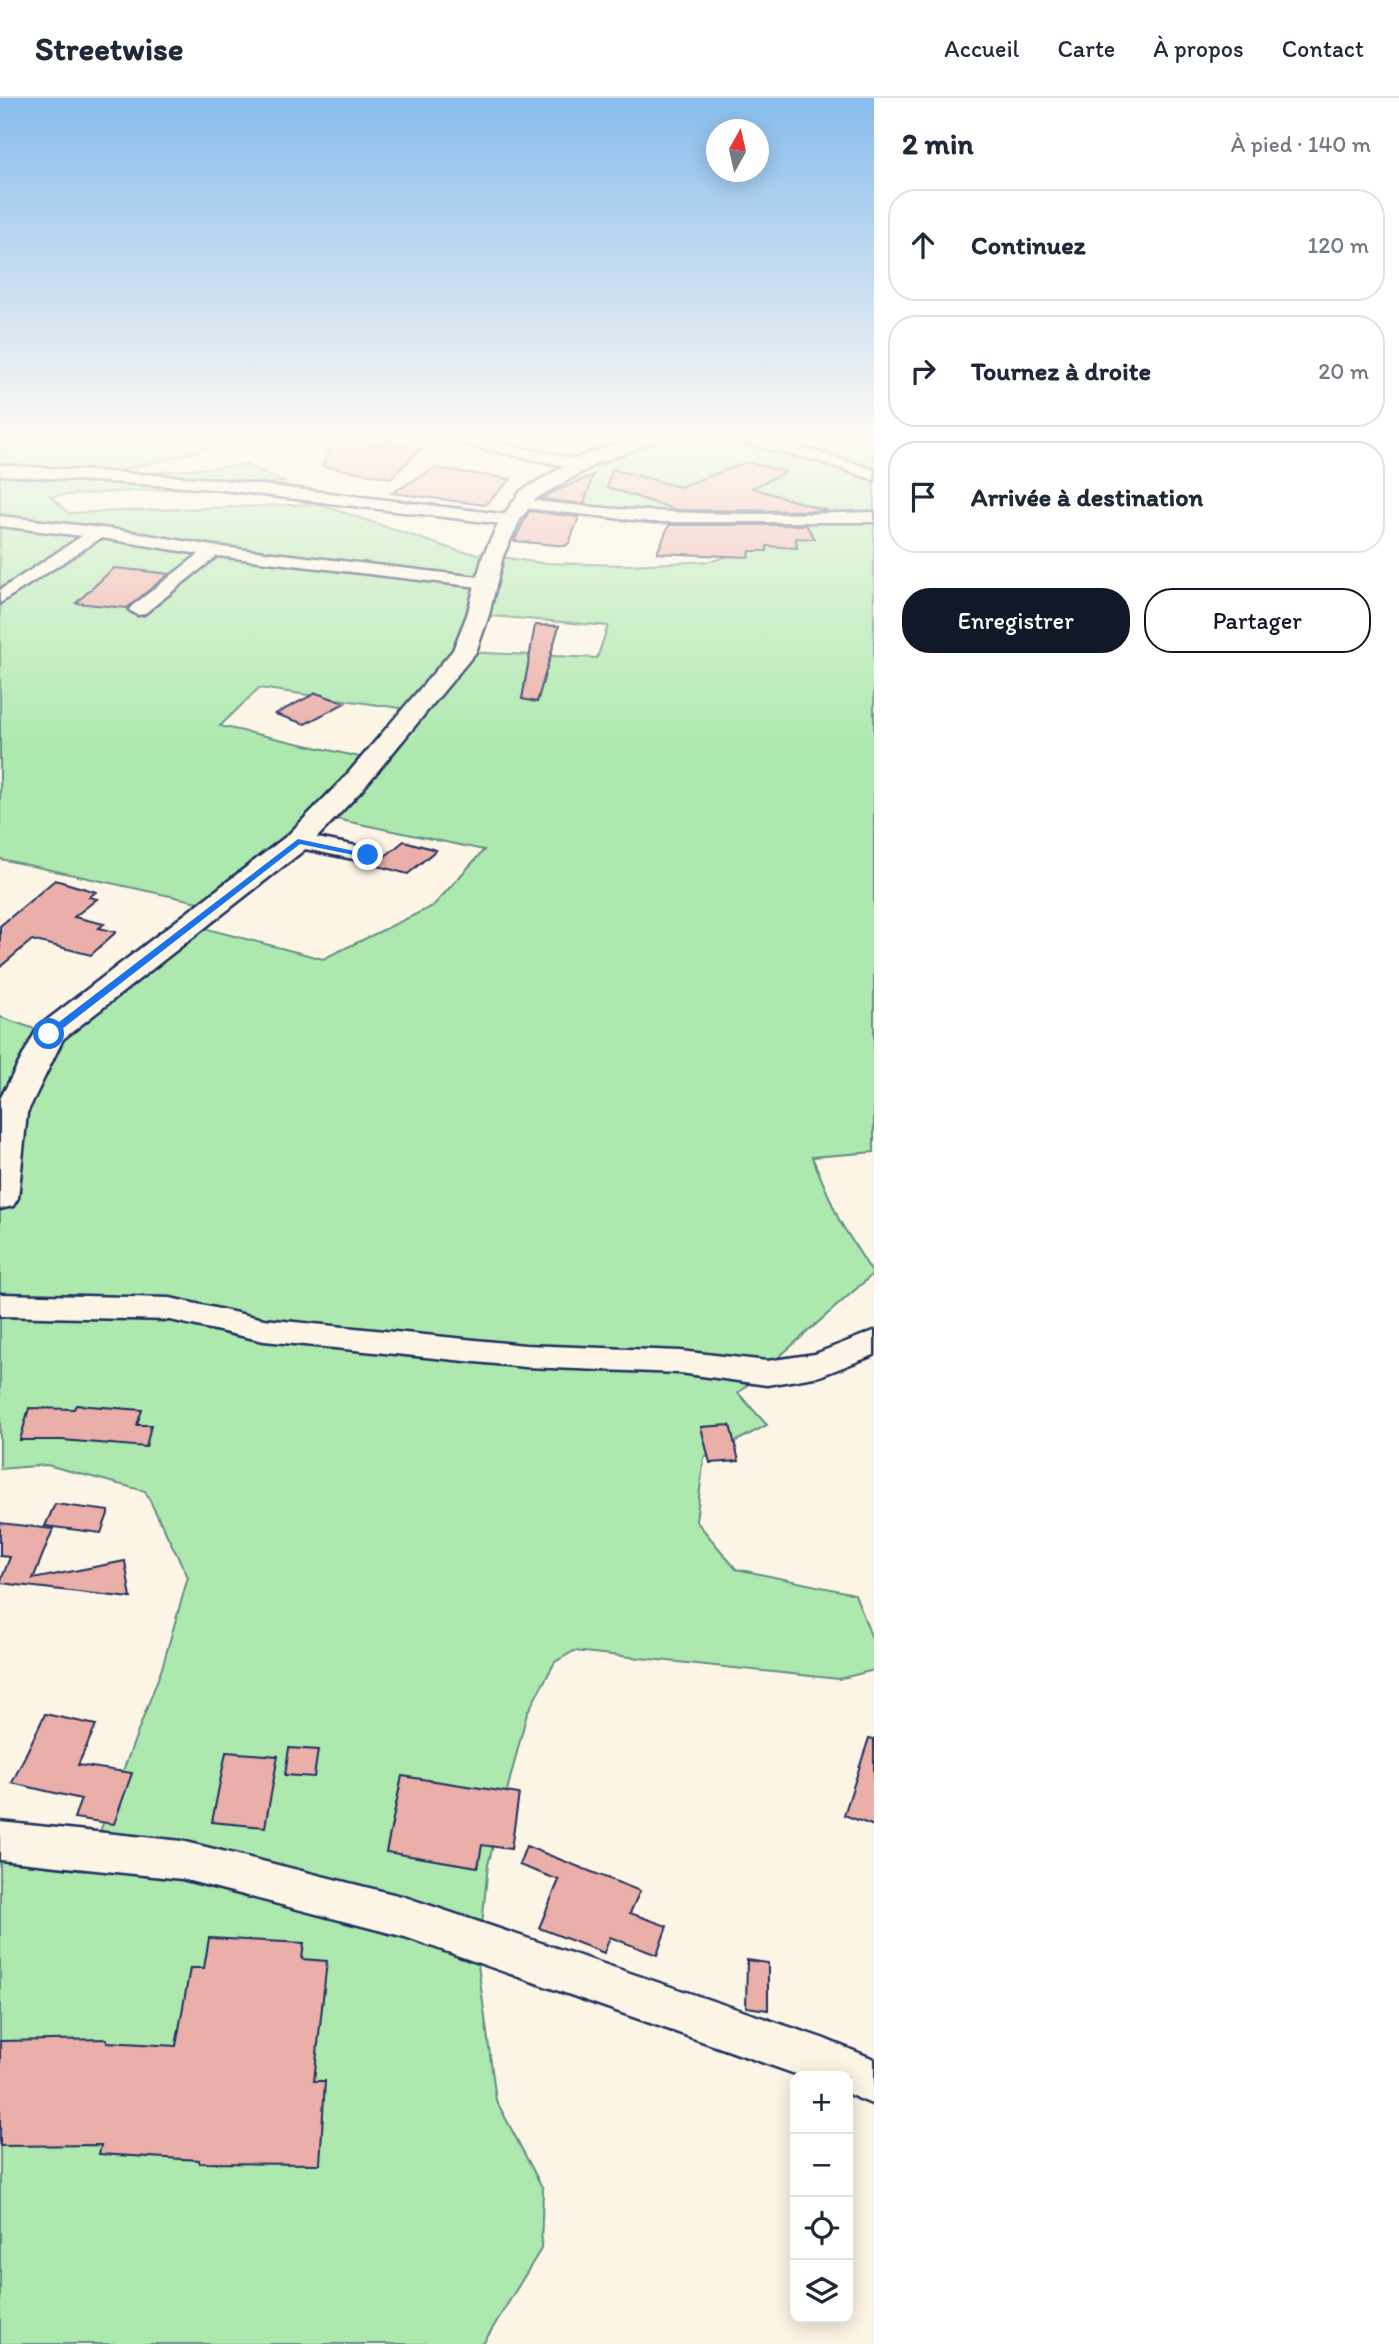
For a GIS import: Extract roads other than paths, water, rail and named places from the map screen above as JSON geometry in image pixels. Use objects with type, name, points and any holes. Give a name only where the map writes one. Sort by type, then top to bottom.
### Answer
[{"type":"street","points":[[0,598],[87,540]]},
{"type":"street","points":[[141,540],[213,551],[487,583]]},
{"type":"street","points":[[0,1198],[10,1113],[49,1034],[298,841],[354,784],[464,652],[494,556],[502,540]]},
{"type":"street","points":[[138,610],[213,551]]},
{"type":"street","points":[[298,841],[368,855]]},
{"type":"street","points":[[0,1305],[170,1309],[264,1330],[525,1356],[680,1362],[767,1373],[820,1365],[874,1342]]},
{"type":"street","points":[[0,1841],[182,1860],[405,1917],[874,2082]]}]
